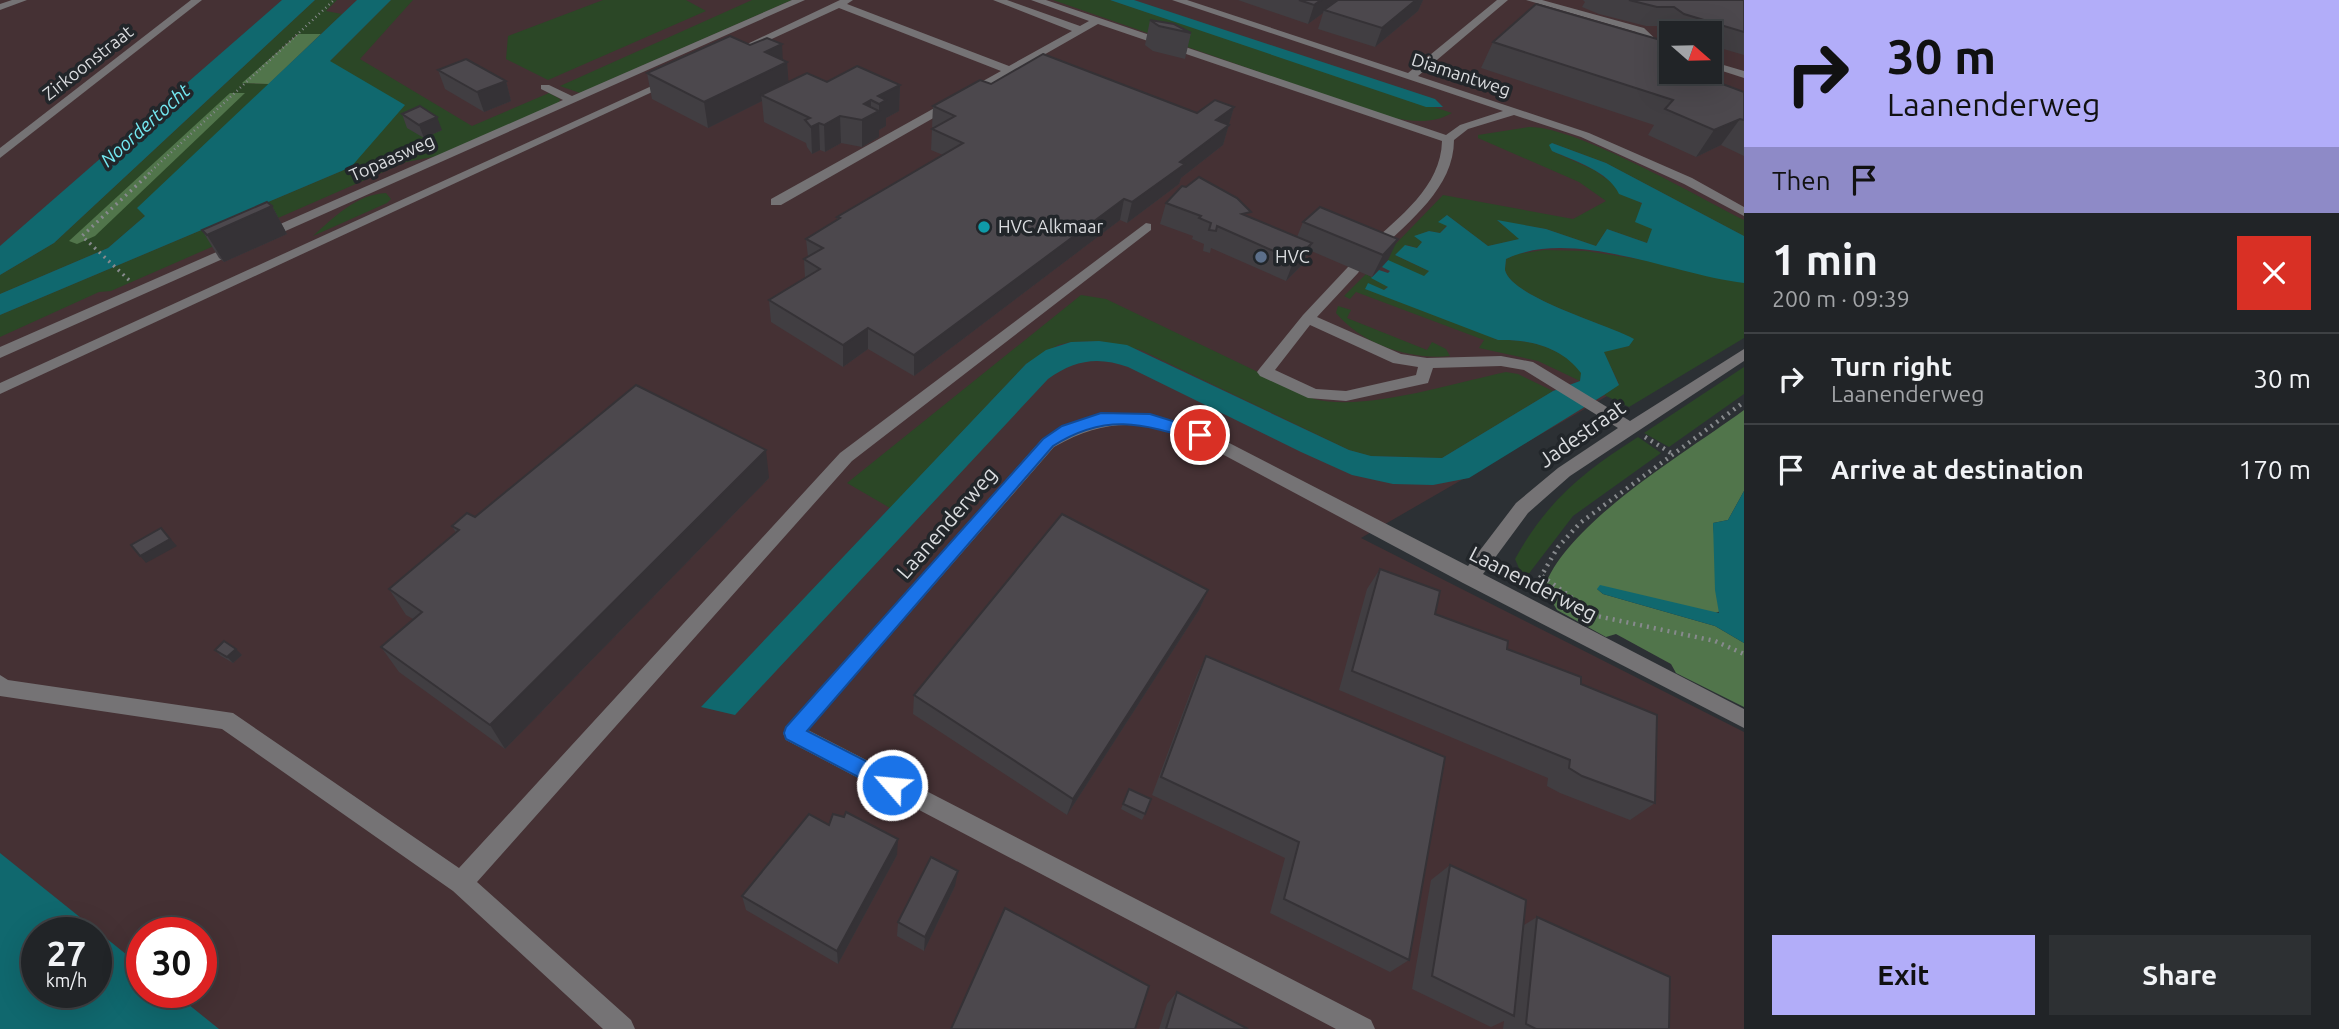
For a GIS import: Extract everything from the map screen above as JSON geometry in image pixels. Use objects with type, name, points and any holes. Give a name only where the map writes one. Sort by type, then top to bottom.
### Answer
[{"type":"street","points":[[0,7],[22,0]]},
{"type":"street","name":"Zirkoonstraat","points":[[0,154],[197,0]]},
{"type":"street","name":"Topaasweg","points":[[0,353],[800,0]]},
{"type":"street","points":[[998,0],[1080,30]]},
{"type":"street","points":[[1036,0],[1448,139]]},
{"type":"street","name":"Diamantweg","points":[[1177,0],[1516,111],[1640,158],[1728,201],[1744,212]]},
{"type":"street","points":[[1411,76],[1503,0]]},
{"type":"street","points":[[1531,0],[1640,30],[1659,48]]},
{"type":"street","points":[[713,62],[844,2],[1008,71]]},
{"type":"street","points":[[776,202],[1097,21]]},
{"type":"street","points":[[1722,68],[1744,75]]},
{"type":"street","points":[[0,388],[688,73]]},
{"type":"street","points":[[545,86],[571,100]]},
{"type":"street","points":[[1448,139],[1464,127],[1516,111]]},
{"type":"street","points":[[1373,249],[1439,179],[1448,162],[1448,139]]},
{"type":"street","points":[[385,181],[412,201]]},
{"type":"street","name":"Diamantweg","points":[[1728,201],[1744,206]]},
{"type":"street","points":[[461,883],[846,457],[1146,227]]},
{"type":"street","points":[[1353,270],[1308,318],[1265,372],[1314,394],[1346,396],[1423,380],[1427,363]]},
{"type":"street","points":[[1308,318],[1398,359],[1427,363],[1516,363],[1555,381],[1630,428]]},
{"type":"street","name":"Jadestraat","points":[[1470,578],[1522,508],[1564,472],[1744,354]]},
{"type":"street","name":"Laanenderweg","points":[[1362,1029],[793,733],[1048,443],[1068,430],[1101,418],[1150,419],[1200,435],[1523,606],[1744,719]]},
{"type":"street","points":[[0,684],[2,688],[226,720],[461,883],[622,1029]]},
{"type":"path","points":[[119,271],[82,236],[334,0]]},
{"type":"path","points":[[1523,606],[1558,547],[1580,523],[1671,453],[1744,402]]},
{"type":"path","points":[[1630,428],[1671,453]]},
{"type":"path","points":[[1542,576],[1597,616],[1715,641],[1744,654]]},
{"type":"shaded area","points":[[0,0],[1744,0],[1744,317],[1361,538],[1744,732],[1744,1029],[216,1029],[190,1008],[217,1008],[217,917],[126,917],[126,956],[112,945],[112,917],[78,917],[0,854]]},
{"type":"green space","points":[[315,0],[337,0],[326,11],[342,14],[321,34],[297,34],[243,83],[269,84],[138,208],[145,216],[108,248],[0,294],[0,275],[54,243]]},
{"type":"green space","points":[[391,0],[413,0],[360,59],[472,126],[549,93],[560,99],[559,103],[438,156],[406,162],[111,291],[99,292],[0,337],[0,315],[351,167],[330,61]]},
{"type":"green space","points":[[603,0],[686,0],[706,11],[548,80],[506,59],[508,36]]},
{"type":"green space","points":[[752,0],[792,0],[580,93],[560,86]]},
{"type":"green space","points":[[1053,0],[1110,0],[1452,113],[1429,121],[1388,117]]},
{"type":"green space","points":[[298,34],[321,34],[269,84],[242,83]]},
{"type":"green space","points":[[230,93],[245,93],[95,236],[77,244],[69,241]]},
{"type":"green space","points":[[1529,127],[1576,138],[1668,180],[1744,220],[1744,236],[1606,163],[1552,143],[1552,151],[1594,170],[1642,204],[1653,229],[1647,243],[1607,229],[1596,246],[1546,229],[1498,221],[1520,239],[1488,246],[1447,215],[1439,222],[1447,225],[1440,233],[1429,231],[1415,236],[1422,242],[1417,248],[1407,245],[1395,255],[1429,271],[1424,277],[1382,258],[1443,195],[1573,219],[1606,201],[1579,182],[1478,138],[1478,135]]},
{"type":"green space","points":[[386,193],[391,199],[387,203],[313,236],[355,202],[375,194]]},
{"type":"green space","points":[[1544,250],[1586,251],[1651,261],[1744,283],[1744,338],[1629,407],[1604,395],[1619,384],[1603,351],[1629,346],[1633,339],[1542,300],[1511,280],[1505,270],[1506,259],[1517,254]]},
{"type":"green space","points":[[1366,274],[1388,286],[1384,290],[1498,340],[1533,343],[1555,351],[1582,373],[1580,381],[1538,361],[1479,348],[1484,340],[1356,292],[1350,299],[1344,296]]},
{"type":"green space","points":[[1081,295],[1106,299],[1314,399],[1358,402],[1383,399],[1506,372],[1518,374],[1553,391],[1442,458],[1370,456],[1349,450],[1141,350],[1099,341],[1071,342],[1058,345],[1026,364],[890,508],[847,483]]},
{"type":"green space","points":[[1338,306],[1351,310],[1347,318],[1427,350],[1432,342],[1446,349],[1450,356],[1403,353],[1373,342],[1336,313]]},
{"type":"green space","points":[[1744,367],[1744,394],[1669,447],[1644,433]]},
{"type":"green space","points":[[1744,410],[1744,491],[1728,520],[1713,523],[1721,611],[1715,613],[1597,589],[1603,594],[1715,626],[1744,643],[1744,707],[1676,673],[1671,664],[1616,634],[1606,637],[1557,610],[1544,588],[1557,563],[1577,538],[1602,514],[1662,467]]},
{"type":"green space","points":[[1638,437],[1661,453],[1573,516],[1524,580],[1515,559],[1540,520],[1583,476]]},
{"type":"water","name":"Noordertocht","points":[[282,0],[315,0],[54,243],[0,275],[0,246]]},
{"type":"water","points":[[357,0],[391,0],[330,61],[405,105],[351,167],[0,315],[0,294],[108,248],[145,216],[137,208]]},
{"type":"water","points":[[1110,0],[1134,0],[1435,99],[1443,107],[1426,107]]},
{"type":"water","points":[[1552,143],[1606,163],[1744,236],[1744,283],[1592,250],[1561,248],[1532,251],[1506,259],[1505,270],[1511,280],[1524,290],[1634,339],[1629,346],[1604,352],[1619,385],[1604,395],[1469,478],[1433,485],[1393,484],[1352,475],[1128,367],[1096,361],[1077,364],[1048,379],[735,715],[701,707],[1026,364],[1046,350],[1071,342],[1099,341],[1127,345],[1349,450],[1371,456],[1442,458],[1553,391],[1580,381],[1581,373],[1573,364],[1544,346],[1498,340],[1365,289],[1368,283],[1384,290],[1388,287],[1371,278],[1379,270],[1388,273],[1390,271],[1382,267],[1388,260],[1424,276],[1429,271],[1395,255],[1405,245],[1417,248],[1422,242],[1414,236],[1429,231],[1440,233],[1447,226],[1438,222],[1447,215],[1488,246],[1519,239],[1497,220],[1546,229],[1596,246],[1607,229],[1647,243],[1652,229],[1635,222],[1642,203],[1619,194],[1599,173],[1552,151],[1549,145]]},
{"type":"water","points":[[1744,491],[1744,643],[1715,626],[1603,594],[1597,589],[1600,585],[1719,613],[1715,590],[1713,523],[1728,520]]},
{"type":"water","points":[[0,853],[80,917],[21,917],[21,1008],[112,1008],[112,943],[126,954],[126,1008],[193,1008],[219,1029],[0,1029]]},
{"type":"building","points":[[1299,0],[1321,0],[1314,5]]},
{"type":"building","points":[[1338,0],[1416,0],[1382,28],[1324,10]]},
{"type":"building","points":[[1629,0],[1744,0],[1744,32],[1722,25],[1722,21],[1707,21],[1684,14],[1674,7],[1657,7]]},
{"type":"building","points":[[1536,4],[1659,40],[1659,84],[1722,84],[1744,92],[1744,120],[1740,119],[1714,130],[1665,109],[1673,100],[1493,42]]},
{"type":"building","points":[[1150,20],[1174,24],[1191,33],[1159,26]]},
{"type":"building","points":[[730,36],[750,45],[767,38],[782,44],[765,52],[787,62],[704,102],[647,73]]},
{"type":"building","name":"HVC Alkmaar","points":[[1043,54],[1197,113],[1215,100],[1234,107],[1216,120],[1229,125],[1180,162],[1185,164],[1132,202],[1124,199],[914,355],[868,328],[843,345],[769,300],[820,269],[804,259],[823,248],[806,239],[840,218],[837,217],[963,143],[932,129],[955,116],[933,106],[980,80],[991,84]]},
{"type":"building","points":[[466,59],[506,81],[477,92],[438,70]]},
{"type":"building","points":[[857,66],[900,85],[878,96],[886,100],[879,104],[871,100],[864,104],[879,111],[862,120],[840,116],[824,125],[819,123],[811,127],[805,120],[810,118],[761,95],[807,73],[827,82]]},
{"type":"building","points":[[420,106],[437,117],[419,125],[402,114]]},
{"type":"building","points":[[1199,177],[1237,198],[1251,212],[1242,214],[1312,243],[1294,260],[1217,226],[1216,231],[1209,230],[1211,223],[1199,218],[1201,216],[1166,203],[1182,186],[1186,187]]},
{"type":"building","points":[[267,202],[272,206],[207,235],[202,230]]},
{"type":"building","points":[[1320,207],[1398,239],[1383,255],[1303,222]]},
{"type":"building","points":[[636,385],[766,450],[490,725],[381,647],[422,612],[389,589],[459,530],[452,526],[467,513],[475,517]]},
{"type":"building","points":[[1062,514],[1208,590],[1073,799],[914,695]]},
{"type":"building","points":[[161,528],[170,539],[140,556],[131,545]]},
{"type":"building","points":[[1380,569],[1440,591],[1435,614],[1508,641],[1507,649],[1581,677],[1581,684],[1657,715],[1655,803],[1582,776],[1569,768],[1570,760],[1352,671]]},
{"type":"building","points":[[224,641],[236,649],[227,657],[215,650]]},
{"type":"building","points":[[1206,656],[1445,757],[1409,960],[1284,899],[1299,842],[1161,777]]},
{"type":"building","points":[[1129,789],[1151,799],[1145,814],[1123,804]]},
{"type":"building","points":[[846,812],[898,839],[837,951],[742,896],[809,814],[829,825],[833,814],[844,817]]},
{"type":"building","points":[[931,857],[958,871],[925,937],[898,922]]},
{"type":"building","points":[[1450,865],[1526,900],[1514,1016],[1432,976]]},
{"type":"building","points":[[1005,908],[1149,986],[1135,1029],[951,1029]]},
{"type":"building","points":[[1537,917],[1670,977],[1669,1029],[1536,1029],[1526,1024]]},
{"type":"building","points":[[1177,992],[1248,1029],[1166,1029]]},
{"type":"place","name":"HVC Alkmaar","points":[[984,227]]},
{"type":"place","name":"HVC","points":[[1261,257]]},
{"type":"route","points":[[892,785],[793,733],[1048,443],[1068,430],[1101,418],[1150,419],[1200,435]]}]
